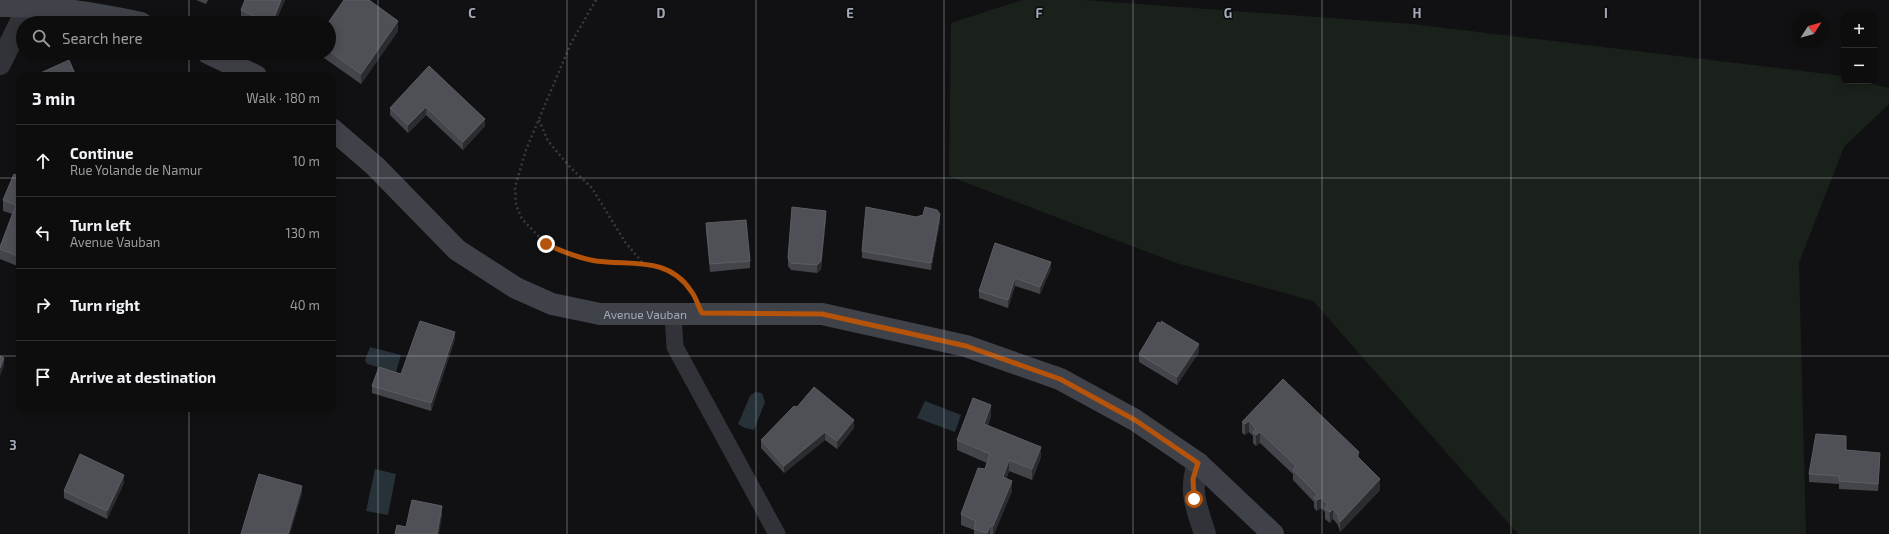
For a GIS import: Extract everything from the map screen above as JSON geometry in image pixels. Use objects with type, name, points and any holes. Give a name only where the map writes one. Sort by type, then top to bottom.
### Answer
[{"type":"main road","points":[[0,6],[28,5],[110,16]]},
{"type":"main road","points":[[223,60],[248,72]]},
{"type":"main road","name":"Avenue Vauban","points":[[336,132],[375,166],[457,250],[516,288],[552,304],[600,314],[822,314],[966,346],[1060,379],[1135,420],[1198,463],[1273,534]]},
{"type":"street","points":[[23,16],[28,5]]},
{"type":"street","points":[[0,64],[16,30]]},
{"type":"street","points":[[1198,463],[1193,479],[1194,499],[1205,534]]},
{"type":"lane","points":[[673,314],[675,347],[777,534]]},
{"type":"path","points":[[596,0],[571,43],[526,150],[515,187],[516,205],[522,218],[546,244],[573,256],[597,261],[642,263],[672,271],[691,291],[702,313]]},
{"type":"path","points":[[539,119],[548,141],[569,166],[592,188],[625,242],[642,263]]},
{"type":"shaded area","points":[[1022,0],[1084,0],[1412,24],[1836,75],[1841,76],[1841,84],[1872,84],[1889,88],[1889,104],[1844,147],[1799,263],[1806,534],[1518,534],[1313,301],[1176,263],[949,176],[951,23]]},
{"type":"shaded area","points":[[370,347],[401,355],[396,372],[367,364],[365,360]]},
{"type":"shaded area","points":[[755,392],[762,393],[765,402],[754,430],[745,428],[738,424],[750,396]]},
{"type":"shaded area","points":[[925,401],[961,415],[955,432],[917,418]]},
{"type":"shaded area","points":[[375,469],[396,474],[388,515],[366,511]]},
{"type":"building","points":[[245,0],[281,0],[275,16],[254,16],[241,10]]},
{"type":"building","points":[[344,0],[369,0],[398,21],[361,74],[336,56],[336,16],[333,16]]},
{"type":"building","points":[[69,60],[74,72],[43,72]]},
{"type":"building","points":[[429,66],[485,119],[463,142],[426,107],[408,125],[390,108]]},
{"type":"building","points":[[14,174],[16,175],[16,205],[3,200]]},
{"type":"building","points":[[16,205],[16,255],[0,249]]},
{"type":"building","points":[[792,207],[826,211],[821,261],[817,265],[791,263],[788,258]]},
{"type":"building","points":[[866,207],[916,217],[923,215],[925,207],[937,210],[940,214],[931,263],[862,251]]},
{"type":"building","points":[[746,220],[750,261],[710,264],[706,223]]},
{"type":"building","points":[[995,243],[1051,262],[1040,287],[1015,278],[1008,300],[979,291]]},
{"type":"building","points":[[420,321],[455,332],[431,403],[372,386],[379,367],[401,374]]},
{"type":"building","points":[[1161,321],[1199,344],[1177,377],[1139,354],[1158,322],[1162,324]]},
{"type":"building","points":[[0,356],[4,358],[0,368]]},
{"type":"building","points":[[1283,379],[1359,452],[1357,456],[1380,479],[1340,522],[1338,515],[1333,509],[1330,512],[1325,509],[1328,504],[1321,498],[1317,500],[1314,498],[1317,494],[1293,470],[1296,466],[1260,432],[1256,435],[1253,432],[1256,429],[1249,421],[1245,424],[1242,422]]},
{"type":"building","points":[[814,387],[854,420],[837,441],[825,432],[784,466],[761,440],[794,406],[797,407]]},
{"type":"building","points":[[973,398],[991,405],[984,424],[1041,447],[1032,469],[1009,460],[1003,477],[1012,481],[993,526],[990,526],[987,533],[974,529],[976,521],[961,514],[978,468],[985,469],[990,454],[957,440]]},
{"type":"building","points":[[1816,434],[1846,436],[1846,450],[1880,453],[1878,484],[1839,481],[1839,476],[1809,474]]},
{"type":"building","points":[[80,454],[124,475],[107,511],[64,491]]},
{"type":"building","points":[[259,474],[302,486],[288,534],[241,534]]},
{"type":"building","points":[[412,500],[442,506],[437,534],[395,534],[397,525],[406,527]]},
{"type":"route","points":[[546,244],[573,256],[597,261],[642,263],[672,271],[691,291],[702,313],[822,314],[966,346],[1060,379],[1135,420],[1198,463],[1193,479],[1194,499]]}]
